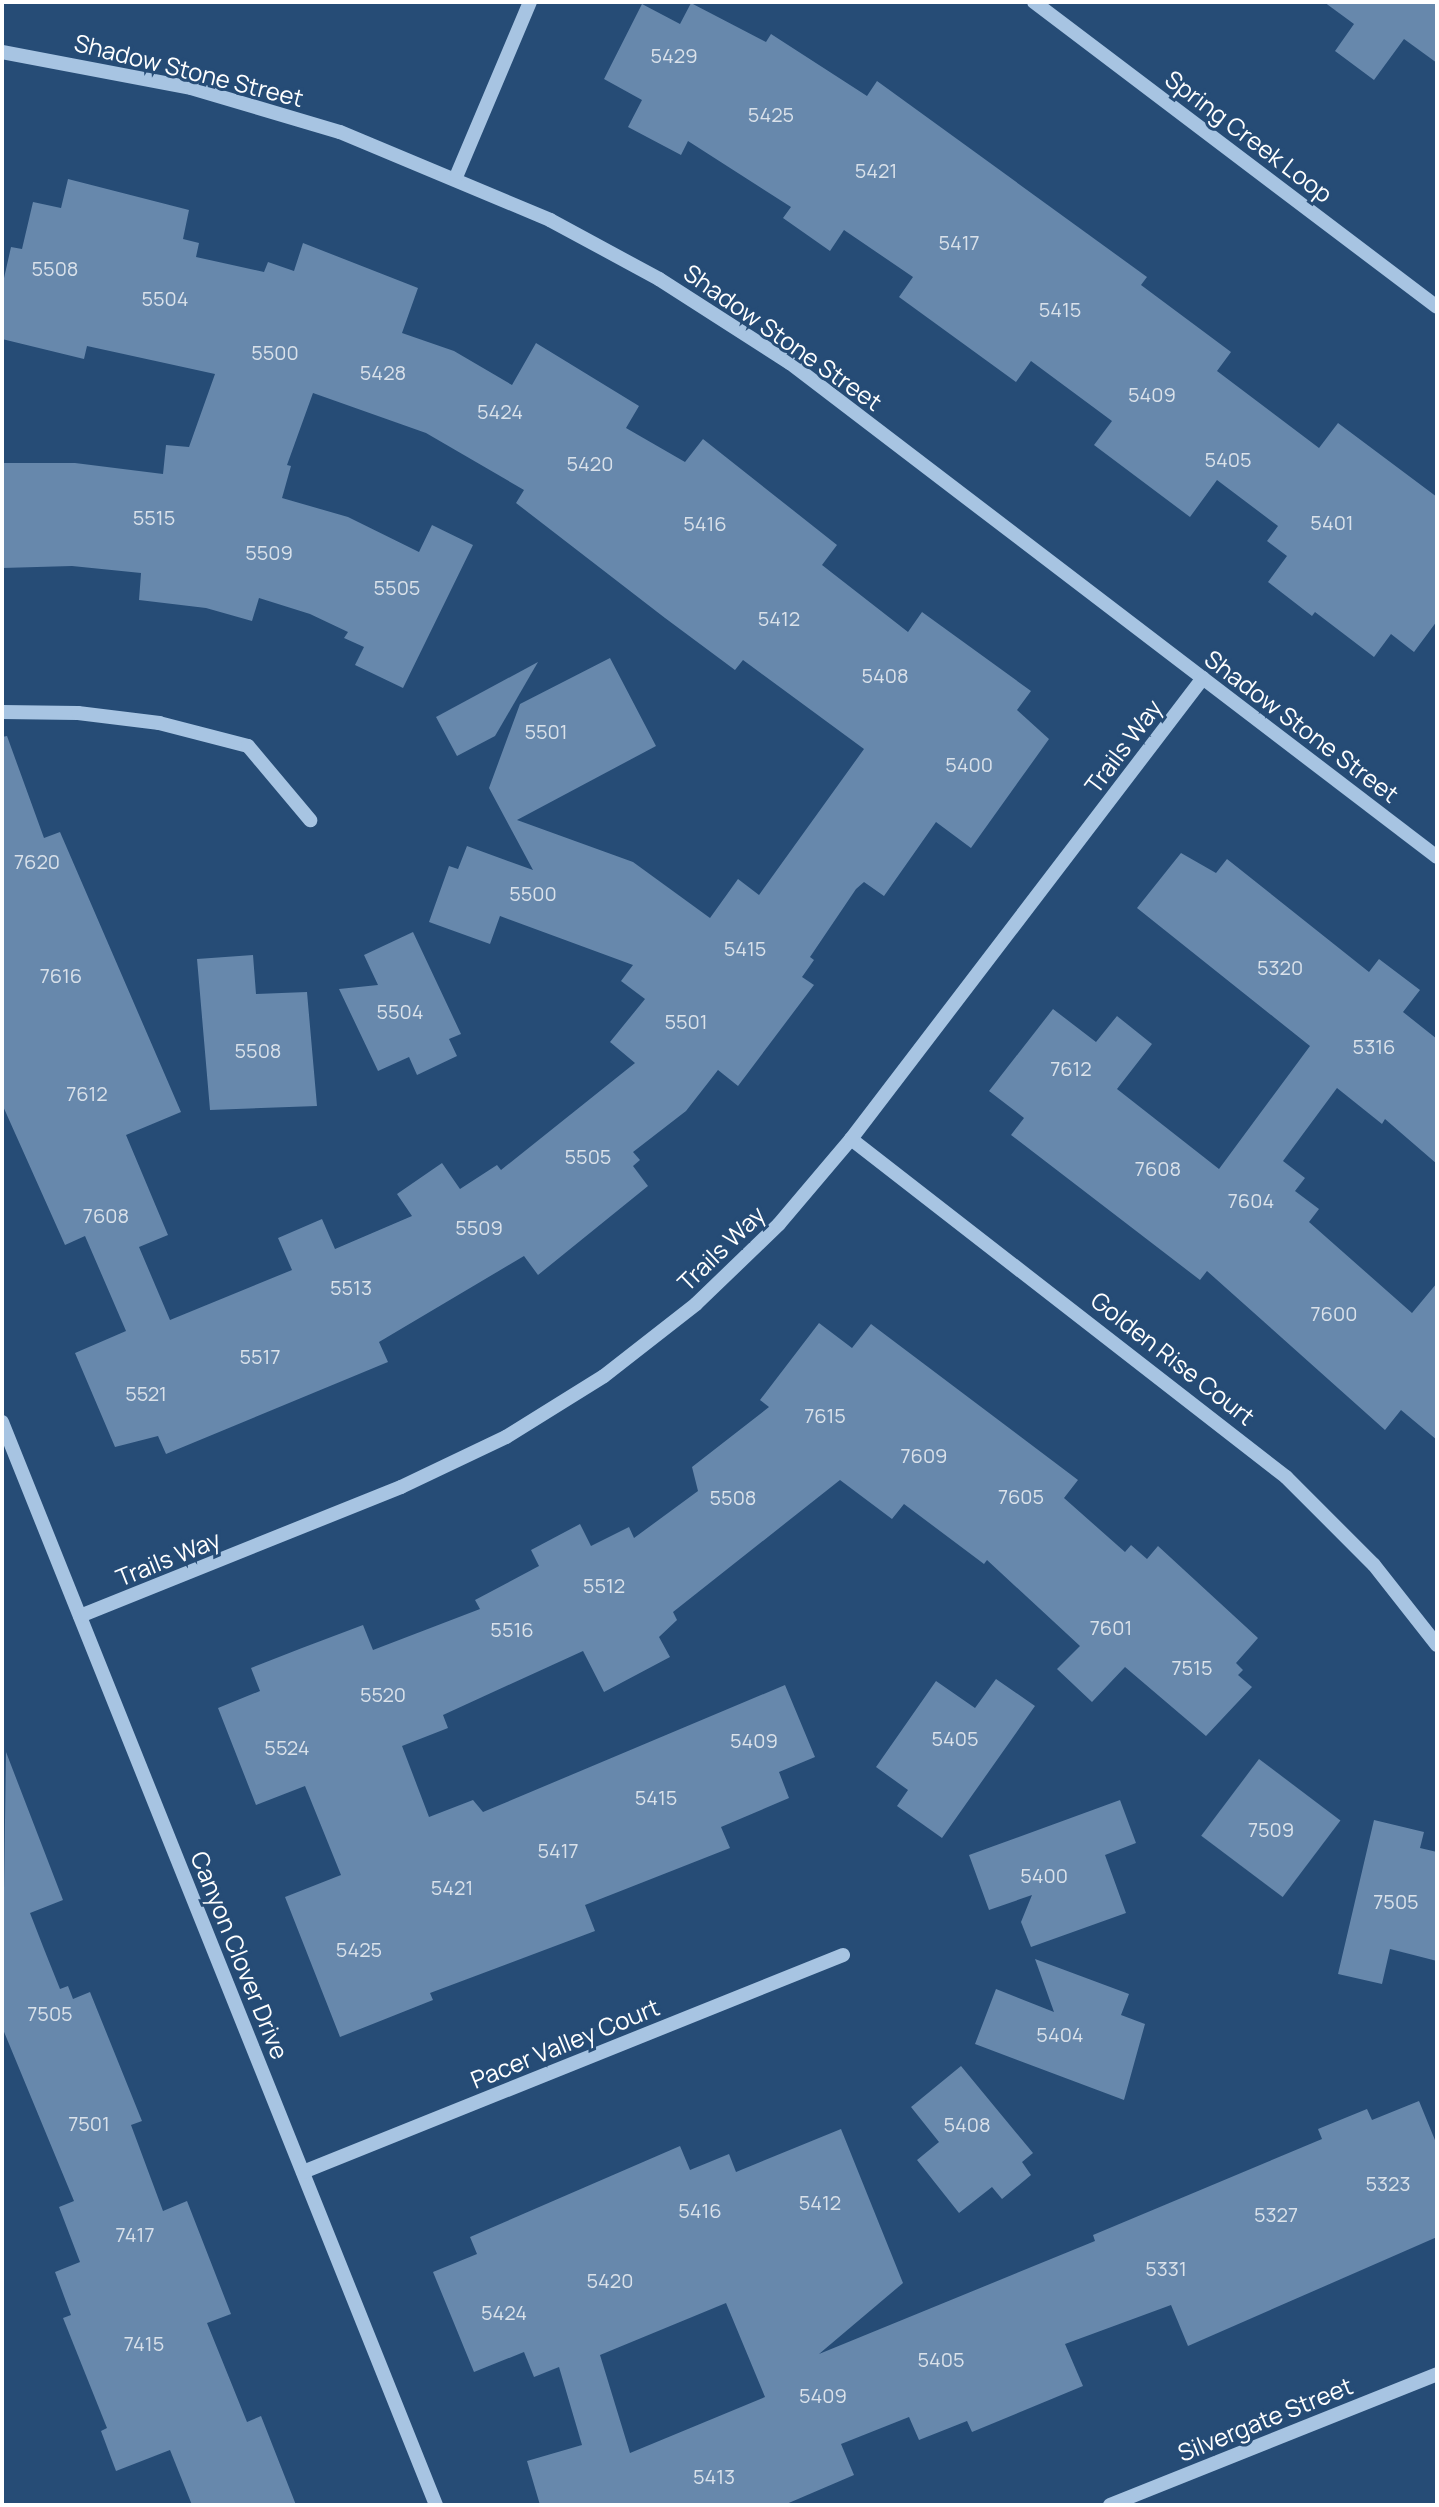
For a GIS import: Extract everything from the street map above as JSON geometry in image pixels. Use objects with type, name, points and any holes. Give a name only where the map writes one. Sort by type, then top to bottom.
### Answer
[{"type":"street","points":[[456,177],[530,2]]},
{"type":"street","name":"Spring Creek Loop","points":[[1034,2],[1437,307]]},
{"type":"street","name":"Shadow Stone Street","points":[[2,52],[191,88],[340,132],[456,177],[659,279],[790,363],[1437,857]]},
{"type":"street","name":"Trails Way","points":[[80,1616],[401,1487],[506,1437],[604,1376],[696,1304],[779,1224],[851,1139],[1203,678]]},
{"type":"street","points":[[2,712],[78,713],[159,723],[248,746],[310,820]]},
{"type":"street","name":"Golden Rise Court","points":[[851,1139],[1286,1477],[1374,1565],[1437,1645]]},
{"type":"street","name":"Canyon Clover Drive","points":[[2,1422],[436,2505]]},
{"type":"street","name":"Pacer Valley Court","points":[[303,2172],[843,1955]]},
{"type":"street","name":"Silvergate Street","points":[[1110,2505],[1437,2374]]},
{"type":"building","points":[[1324,2],[1437,2],[1437,63],[1404,39],[1374,80],[1335,51],[1354,24]]},
{"type":"building","points":[[691,3],[766,42],[771,34],[867,96],[877,81],[1147,277],[1141,285],[1231,352],[1217,371],[1319,448],[1338,423],[1437,497],[1437,621],[1414,652],[1391,634],[1374,657],[1315,612],[1312,616],[1268,582],[1287,556],[1267,541],[1278,526],[1217,480],[1190,517],[1094,445],[1112,421],[1031,361],[1016,382],[899,297],[913,277],[844,230],[830,251],[783,218],[791,207],[688,141],[681,155],[628,127],[642,100],[604,79],[642,4],[680,24]]},
{"type":"building","points":[[68,179],[189,210],[183,239],[199,243],[196,257],[264,272],[268,262],[294,271],[303,243],[418,288],[402,333],[454,351],[512,385],[536,343],[639,406],[626,428],[685,462],[703,439],[837,545],[822,565],[908,632],[922,612],[1031,691],[1017,710],[1049,739],[971,848],[936,822],[884,896],[864,882],[856,889],[810,957],[814,960],[802,977],[814,985],[738,1086],[718,1070],[686,1111],[633,1152],[640,1160],[633,1166],[648,1186],[538,1275],[524,1256],[379,1342],[388,1362],[166,1454],[158,1436],[115,1447],[75,1353],[126,1331],[85,1236],[65,1245],[2,1104],[2,737],[7,736],[44,838],[60,832],[181,1112],[126,1135],[168,1235],[139,1247],[170,1320],[292,1270],[278,1238],[322,1219],[335,1249],[412,1216],[397,1194],[442,1163],[460,1189],[497,1165],[501,1170],[635,1063],[610,1042],[645,999],[621,981],[633,965],[500,916],[490,944],[429,922],[449,866],[458,869],[467,846],[533,870],[489,788],[520,704],[610,658],[656,746],[517,820],[633,862],[710,918],[738,879],[759,895],[864,749],[743,660],[735,670],[665,618],[516,503],[524,490],[426,433],[313,393],[287,465],[291,466],[282,498],[348,517],[419,552],[432,525],[473,545],[403,688],[355,665],[364,647],[344,638],[348,632],[310,614],[259,598],[252,621],[206,608],[139,600],[141,573],[72,566],[2,568],[2,463],[75,463],[163,474],[166,445],[189,447],[215,374],[87,346],[84,359],[2,339],[2,287],[11,247],[22,249],[33,202],[61,208]]},
{"type":"building","points":[[538,662],[495,736],[457,756],[436,717]]},
{"type":"building","points":[[1181,853],[1216,873],[1227,859],[1369,972],[1379,959],[1420,990],[1403,1012],[1437,1039],[1437,1164],[1385,1119],[1382,1124],[1337,1088],[1283,1161],[1305,1178],[1295,1191],[1319,1209],[1309,1222],[1412,1313],[1437,1283],[1437,1440],[1401,1410],[1385,1430],[1207,1271],[1200,1280],[1011,1135],[1024,1118],[989,1091],[1053,1009],[1096,1042],[1117,1016],[1152,1044],[1117,1089],[1219,1169],[1310,1046],[1137,908]]},
{"type":"building","points":[[413,932],[461,1034],[449,1039],[457,1056],[417,1075],[409,1057],[378,1071],[339,989],[378,985],[364,955]]},
{"type":"building","points":[[253,955],[256,994],[307,992],[317,1106],[210,1110],[197,959]]},
{"type":"building","points":[[819,1323],[852,1348],[871,1324],[1078,1480],[1064,1498],[1125,1552],[1131,1545],[1147,1559],[1158,1546],[1258,1638],[1236,1663],[1243,1670],[1238,1675],[1252,1687],[1206,1736],[1125,1667],[1092,1702],[1057,1669],[1080,1646],[987,1560],[984,1564],[904,1504],[892,1519],[840,1480],[673,1612],[677,1620],[659,1637],[670,1657],[604,1692],[583,1651],[443,1715],[448,1728],[402,1746],[429,1817],[473,1800],[483,1812],[785,1685],[815,1757],[779,1772],[789,1798],[721,1827],[730,1848],[585,1905],[595,1931],[430,1993],[433,2000],[340,2037],[285,1897],[341,1875],[305,1786],[256,1805],[218,1708],[260,1691],[251,1668],[302,1648],[363,1625],[373,1650],[480,1609],[475,1600],[539,1566],[531,1550],[580,1524],[591,1546],[629,1527],[634,1538],[698,1491],[692,1467],[769,1407],[760,1400]]},
{"type":"building","points":[[996,1679],[1035,1706],[942,1838],[897,1806],[908,1790],[876,1767],[936,1681],[975,1708]]},
{"type":"building","points":[[6,1752],[63,1900],[30,1913],[60,1989],[68,1986],[73,1999],[90,1992],[142,2121],[131,2125],[163,2211],[187,2201],[231,2314],[207,2323],[247,2422],[261,2416],[296,2505],[192,2505],[170,2450],[116,2471],[101,2431],[107,2428],[63,2318],[71,2315],[55,2272],[80,2262],[59,2207],[74,2201],[2,2027]]},
{"type":"building","points":[[1259,1759],[1340,1820],[1283,1897],[1201,1836]]},
{"type":"building","points":[[1120,1800],[1136,1843],[1105,1855],[1126,1913],[1031,1947],[1021,1922],[1032,1895],[989,1910],[969,1855]]},
{"type":"building","points":[[1374,1820],[1424,1832],[1420,1848],[1437,1852],[1437,1961],[1390,1949],[1382,1984],[1338,1974]]},
{"type":"building","points":[[1035,1959],[1129,1994],[1121,2015],[1145,2024],[1124,2100],[975,2044],[996,1989],[1054,2012]]},
{"type":"building","points":[[961,2066],[1033,2153],[1022,2162],[1031,2175],[1002,2199],[992,2187],[959,2213],[917,2160],[939,2142],[911,2107]]},
{"type":"building","points":[[1419,2101],[1437,2145],[1437,2237],[1188,2346],[1171,2305],[1065,2344],[1083,2386],[972,2432],[967,2421],[919,2440],[909,2417],[841,2444],[854,2475],[784,2505],[540,2505],[527,2461],[582,2445],[559,2367],[534,2377],[524,2352],[474,2372],[433,2272],[477,2254],[470,2237],[680,2146],[690,2170],[729,2154],[736,2172],[841,2129],[903,2283],[819,2354],[1095,2241],[1093,2235],[1322,2139],[1318,2129],[1367,2109],[1372,2120]],"holes":[[[726,2303],[765,2397],[630,2453],[600,2355]]]}]
